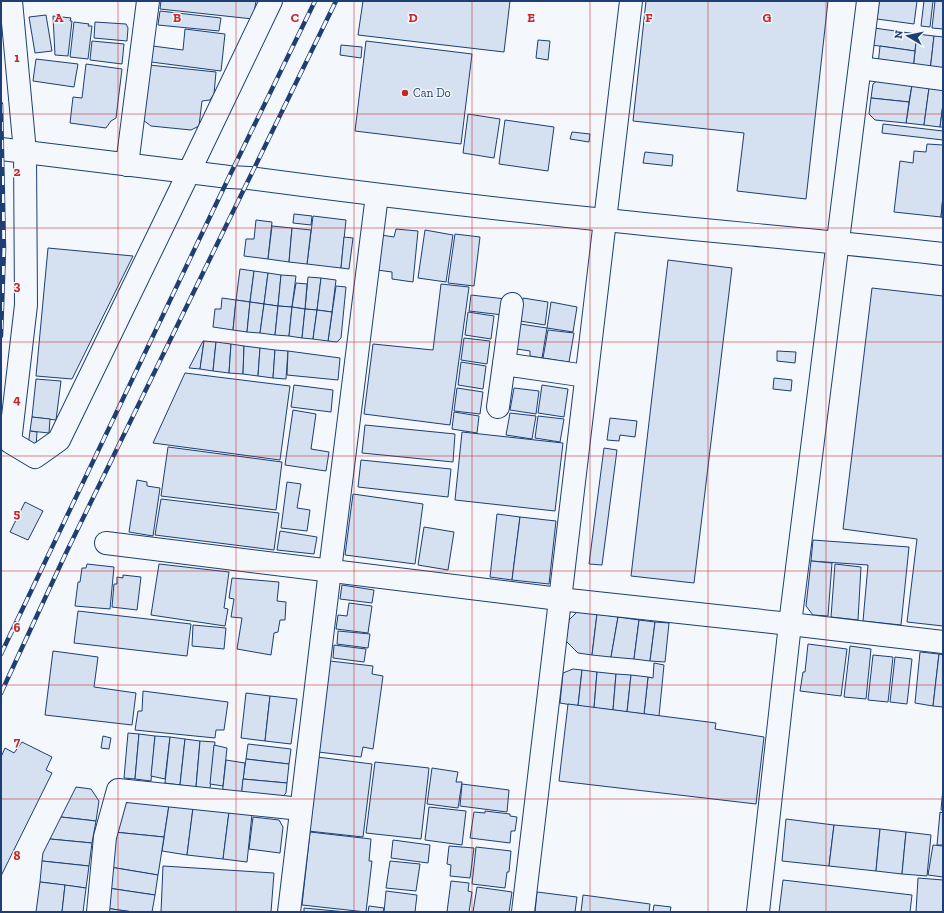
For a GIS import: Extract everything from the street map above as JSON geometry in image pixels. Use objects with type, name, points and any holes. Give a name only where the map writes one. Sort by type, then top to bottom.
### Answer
[{"type":"street","points":[[11,1],[26,152],[26,305],[10,442],[35,457],[59,440],[271,1]]},
{"type":"street","points":[[127,165],[148,1]]},
{"type":"street","points":[[523,912],[631,1]]},
{"type":"street","points":[[758,912],[790,624],[868,1]]},
{"type":"street","points":[[860,68],[943,79]]},
{"type":"street","points":[[1,149],[127,165],[249,178],[377,195],[605,220],[838,242],[943,254]]},
{"type":"street","points":[[289,912],[377,195]]},
{"type":"street","points":[[498,407],[512,304]]},
{"type":"street","points":[[504,364],[586,376]]},
{"type":"street","points":[[106,543],[559,599],[943,642]]},
{"type":"street","points":[[98,912],[105,837],[118,790],[301,809]]},
{"type":"building","points":[[161,1],[256,1],[253,19],[160,9]]},
{"type":"building","points":[[363,1],[510,1],[504,52],[358,35]]},
{"type":"building","points":[[646,1],[828,1],[806,199],[737,191],[744,133],[633,121]]},
{"type":"building","points":[[879,1],[917,1],[914,24],[877,19]]},
{"type":"building","points":[[924,1],[933,1],[930,27],[921,26]]},
{"type":"building","points":[[935,1],[943,1],[943,29],[932,28]]},
{"type":"building","points":[[160,11],[221,18],[219,31],[158,25]]},
{"type":"building","points":[[46,15],[52,51],[35,53],[29,17]]},
{"type":"building","points":[[53,16],[71,18],[70,21],[72,21],[68,56],[55,55]]},
{"type":"building","points":[[74,22],[89,24],[88,26],[92,26],[88,59],[70,57]]},
{"type":"building","points":[[95,22],[126,24],[128,28],[127,41],[94,38]]},
{"type":"building","points":[[874,28],[917,34],[915,51],[872,45]]},
{"type":"building","points":[[185,29],[225,34],[221,71],[151,62],[153,46],[183,50]]},
{"type":"building","points":[[917,34],[934,36],[930,71],[913,69]]},
{"type":"building","points":[[934,36],[943,37],[943,73],[930,71]]},
{"type":"building","points":[[538,40],[550,41],[548,60],[536,58]]},
{"type":"building","points":[[92,41],[124,44],[122,64],[90,60]]},
{"type":"building","points":[[366,41],[472,54],[461,144],[355,131]]},
{"type":"building","points":[[341,45],[362,47],[361,58],[340,55]]},
{"type":"building","points":[[880,46],[915,51],[913,69],[878,64]]},
{"type":"building","points":[[36,59],[78,64],[74,87],[33,81]]},
{"type":"building","points":[[86,64],[122,69],[116,118],[111,121],[106,128],[70,123],[73,97],[82,98]]},
{"type":"building","points":[[149,65],[216,72],[214,94],[210,100],[202,101],[199,126],[191,130],[151,126],[143,120]]},
{"type":"building","points":[[877,81],[912,85],[909,102],[871,98],[873,84]]},
{"type":"building","points":[[912,85],[929,88],[924,125],[906,123]]},
{"type":"building","points":[[929,88],[943,90],[940,127],[924,125]]},
{"type":"building","points":[[871,98],[909,102],[906,123],[875,120],[869,114]]},
{"type":"building","points":[[943,104],[943,127],[940,127]]},
{"type":"building","points":[[468,114],[500,119],[494,158],[463,153]]},
{"type":"building","points":[[505,120],[554,127],[548,171],[499,164]]},
{"type":"building","points":[[883,124],[943,131],[943,140],[882,133]]},
{"type":"building","points":[[572,132],[590,134],[589,142],[570,139]]},
{"type":"building","points":[[927,144],[943,145],[943,196],[941,217],[894,212],[900,161],[913,163],[914,151],[926,152]]},
{"type":"building","points":[[645,152],[673,155],[672,166],[643,163]]},
{"type":"building","points":[[943,196],[943,218],[941,217]]},
{"type":"building","points":[[294,214],[312,216],[311,225],[293,223]]},
{"type":"building","points":[[313,216],[346,220],[341,268],[307,264]]},
{"type":"building","points":[[256,220],[272,222],[268,259],[244,256],[246,239],[254,239]]},
{"type":"building","points":[[272,226],[292,228],[289,262],[268,259]]},
{"type":"building","points":[[292,228],[311,230],[307,264],[289,262]]},
{"type":"building","points":[[396,229],[418,231],[413,282],[392,279],[392,272],[377,270],[381,235],[394,237]]},
{"type":"building","points":[[425,230],[453,235],[446,282],[418,278]]},
{"type":"building","points":[[455,234],[480,237],[474,286],[448,283]]},
{"type":"building","points":[[344,237],[353,238],[349,269],[341,268]]},
{"type":"building","points":[[48,248],[133,256],[72,379],[36,376]]},
{"type":"building","points":[[668,260],[732,268],[694,583],[631,576]]},
{"type":"building","points":[[240,269],[254,271],[250,302],[236,300]]},
{"type":"building","points":[[254,271],[268,273],[264,304],[250,302]]},
{"type":"building","points":[[268,273],[281,275],[278,306],[264,304]]},
{"type":"building","points":[[281,275],[296,276],[292,307],[278,306]]},
{"type":"building","points":[[308,277],[321,278],[317,310],[305,309]]},
{"type":"building","points":[[321,278],[336,280],[332,312],[317,310]]},
{"type":"building","points":[[296,283],[307,284],[305,309],[292,307]]},
{"type":"building","points":[[441,284],[469,287],[450,425],[364,414],[373,344],[433,350]]},
{"type":"building","points":[[336,286],[346,287],[341,338],[337,342],[328,341]]},
{"type":"building","points":[[872,288],[943,296],[943,626],[907,622],[917,539],[843,529]]},
{"type":"building","points":[[471,295],[506,299],[503,315],[469,311]]},
{"type":"building","points":[[222,298],[236,300],[233,330],[213,327],[215,309],[221,309]]},
{"type":"building","points":[[523,298],[548,302],[545,325],[520,321]]},
{"type":"building","points":[[236,300],[250,302],[247,332],[233,330]]},
{"type":"building","points":[[250,302],[264,304],[260,333],[247,332]]},
{"type":"building","points":[[551,302],[577,307],[573,332],[547,328]]},
{"type":"building","points":[[264,304],[278,306],[275,335],[260,333]]},
{"type":"building","points":[[278,306],[292,307],[289,336],[275,335]]},
{"type":"building","points":[[292,307],[305,309],[302,338],[289,336]]},
{"type":"building","points":[[305,309],[317,310],[313,339],[302,338]]},
{"type":"building","points":[[317,310],[332,312],[328,341],[313,339]]},
{"type":"building","points":[[468,312],[494,316],[491,339],[465,335]]},
{"type":"building","points":[[520,324],[547,328],[542,358],[530,356],[530,351],[517,349]]},
{"type":"building","points":[[548,330],[574,333],[569,362],[543,358]]},
{"type":"building","points":[[464,338],[490,341],[487,364],[461,360]]},
{"type":"building","points":[[203,341],[200,369],[189,368]]},
{"type":"building","points":[[204,341],[216,342],[213,371],[200,369]]},
{"type":"building","points":[[216,342],[231,344],[229,373],[213,371]]},
{"type":"building","points":[[231,344],[244,346],[243,374],[229,373]]},
{"type":"building","points":[[244,346],[260,348],[258,376],[243,374]]},
{"type":"building","points":[[260,348],[275,350],[273,378],[258,376]]},
{"type":"building","points":[[275,350],[288,351],[286,379],[273,378]]},
{"type":"building","points":[[288,351],[340,358],[338,380],[287,375]]},
{"type":"building","points":[[777,351],[796,352],[795,363],[777,361]]},
{"type":"building","points":[[461,362],[486,366],[483,389],[458,385]]},
{"type":"building","points":[[185,373],[290,386],[280,460],[153,443]]},
{"type":"building","points":[[774,378],[792,380],[791,391],[773,389]]},
{"type":"building","points":[[36,379],[61,381],[56,420],[32,417]]},
{"type":"building","points":[[294,385],[333,390],[331,412],[291,407]]},
{"type":"building","points":[[542,385],[568,389],[564,417],[538,413]]},
{"type":"building","points":[[457,388],[483,392],[480,414],[454,411]]},
{"type":"building","points":[[514,388],[539,391],[536,414],[510,410]]},
{"type":"building","points":[[293,410],[316,414],[311,449],[329,452],[326,471],[285,465]]},
{"type":"building","points":[[454,412],[479,416],[477,433],[452,429]]},
{"type":"building","points":[[510,413],[536,416],[532,439],[506,435]]},
{"type":"building","points":[[538,416],[564,419],[560,442],[535,438]]},
{"type":"building","points":[[32,417],[50,419],[49,433],[30,431]]},
{"type":"building","points":[[610,418],[637,421],[635,437],[620,435],[619,441],[607,440]]},
{"type":"building","points":[[365,425],[455,434],[453,462],[362,453]]},
{"type":"building","points":[[30,431],[37,432],[36,447],[28,446]]},
{"type":"building","points":[[462,432],[563,443],[555,511],[455,500]]},
{"type":"building","points":[[168,447],[282,462],[276,510],[161,496]]},
{"type":"building","points":[[604,448],[617,450],[602,565],[589,564]]},
{"type":"building","points":[[361,460],[451,469],[448,497],[358,487]]},
{"type":"building","points":[[137,480],[147,482],[147,486],[160,488],[153,536],[129,532]]},
{"type":"building","points":[[287,482],[301,484],[297,508],[310,510],[307,531],[281,528]]},
{"type":"building","points":[[353,494],[423,504],[415,564],[345,555]]},
{"type":"building","points":[[161,499],[279,513],[274,550],[155,535]]},
{"type":"building","points":[[25,502],[43,511],[28,540],[10,532]]},
{"type":"building","points":[[497,514],[520,517],[512,580],[490,577]]},
{"type":"building","points":[[520,517],[556,521],[549,584],[512,580]]},
{"type":"building","points":[[424,527],[454,532],[448,570],[418,565]]},
{"type":"building","points":[[280,531],[317,537],[314,554],[277,550]]},
{"type":"building","points":[[813,540],[909,547],[901,625],[863,621],[868,565],[811,561]]},
{"type":"building","points":[[811,561],[832,563],[828,616],[813,615],[806,606]]},
{"type":"building","points":[[87,564],[114,567],[110,609],[75,606],[78,582],[80,582],[82,568],[86,568]]},
{"type":"building","points":[[159,564],[229,572],[224,608],[228,609],[225,626],[151,615]]},
{"type":"building","points":[[835,564],[861,567],[858,620],[831,617]]},
{"type":"building","points":[[123,575],[141,577],[137,610],[112,607],[114,584],[117,584],[117,577],[123,578]]},
{"type":"building","points":[[232,578],[279,582],[277,601],[286,602],[285,620],[280,620],[278,632],[274,633],[271,655],[237,649],[242,618],[231,617],[234,599],[229,598]]},
{"type":"building","points":[[342,585],[374,590],[372,603],[340,599]]},
{"type":"building","points":[[349,603],[372,606],[368,633],[336,629],[338,615],[347,616]]},
{"type":"building","points":[[78,611],[191,624],[187,656],[74,643]]},
{"type":"building","points":[[577,612],[597,614],[592,655],[578,653],[566,641],[569,620]]},
{"type":"building","points":[[597,614],[618,617],[611,657],[592,655]]},
{"type":"building","points":[[618,617],[639,620],[634,659],[611,657]]},
{"type":"building","points":[[639,620],[655,622],[650,661],[634,659]]},
{"type":"building","points":[[655,622],[669,623],[665,662],[650,661]]},
{"type":"building","points":[[193,625],[226,628],[224,649],[192,646]]},
{"type":"building","points":[[338,631],[370,634],[368,648],[337,644]]},
{"type":"building","points":[[808,644],[847,649],[841,696],[800,691],[803,672],[805,672]]},
{"type":"building","points":[[334,645],[366,649],[364,662],[333,658]]},
{"type":"building","points":[[850,646],[871,649],[866,699],[844,697]]},
{"type":"building","points":[[53,651],[98,657],[94,687],[136,693],[132,725],[45,715]]},
{"type":"building","points":[[920,652],[939,654],[933,706],[915,703]]},
{"type":"building","points":[[939,654],[943,655],[943,707],[933,706]]},
{"type":"building","points":[[873,655],[893,657],[888,702],[868,700]]},
{"type":"building","points":[[895,657],[912,659],[907,704],[890,702]]},
{"type":"building","points":[[330,661],[373,666],[372,674],[383,676],[373,749],[363,747],[361,757],[318,752]]},
{"type":"building","points":[[654,663],[664,665],[659,716],[644,714],[648,677],[653,678]]},
{"type":"building","points":[[573,669],[582,670],[578,706],[560,703],[563,673]]},
{"type":"building","points":[[582,670],[597,672],[594,708],[578,706]]},
{"type":"building","points":[[597,672],[616,674],[613,710],[594,708]]},
{"type":"building","points":[[616,674],[631,675],[627,712],[613,710]]},
{"type":"building","points":[[631,675],[648,677],[644,714],[627,712]]},
{"type":"building","points":[[143,691],[228,702],[224,730],[216,730],[215,738],[135,730],[138,711],[142,711]]},
{"type":"building","points":[[246,693],[270,696],[265,741],[241,738]]},
{"type":"building","points":[[270,696],[297,699],[291,744],[265,741]]},
{"type":"building","points":[[568,704],[716,723],[715,729],[764,737],[756,804],[559,781]]},
{"type":"building","points":[[128,733],[139,734],[135,779],[124,778]]},
{"type":"building","points":[[139,734],[155,736],[151,781],[135,779]]},
{"type":"building","points":[[103,736],[111,738],[109,749],[101,748]]},
{"type":"building","points":[[155,736],[170,737],[165,779],[151,776]]},
{"type":"building","points":[[170,737],[185,739],[180,785],[165,783]]},
{"type":"building","points":[[185,739],[200,741],[196,787],[180,785]]},
{"type":"building","points":[[200,741],[215,742],[210,789],[196,787]]},
{"type":"building","points":[[22,742],[52,757],[46,770],[52,773],[1,876],[1,757],[5,748],[14,753]]},
{"type":"building","points":[[248,744],[291,749],[289,764],[246,759]]},
{"type":"building","points":[[214,745],[227,748],[223,786],[210,784]]},
{"type":"building","points":[[317,757],[372,764],[363,837],[308,831]]},
{"type":"building","points":[[246,759],[289,764],[287,783],[243,779]]},
{"type":"building","points":[[226,760],[245,763],[241,799],[222,796]]},
{"type":"building","points":[[375,762],[429,768],[421,839],[366,833]]},
{"type":"building","points":[[432,768],[458,772],[456,782],[462,782],[458,808],[427,804]]},
{"type":"building","points":[[243,779],[287,783],[286,793],[277,803],[241,799]]},
{"type":"building","points":[[462,784],[509,790],[507,812],[460,806]]},
{"type":"building","points":[[76,787],[91,789],[99,801],[96,821],[61,817]]},
{"type":"building","points":[[943,788],[943,810],[941,810]]},
{"type":"building","points":[[126,800],[169,805],[164,837],[114,832]]},
{"type":"building","points":[[169,805],[193,808],[187,855],[162,851]]},
{"type":"building","points":[[429,807],[466,811],[462,845],[425,840]]},
{"type":"building","points":[[193,808],[229,812],[223,859],[187,855]]},
{"type":"building","points":[[485,811],[510,814],[510,816],[517,817],[515,831],[511,831],[510,843],[470,838],[474,812],[485,813]]},
{"type":"building","points":[[229,812],[252,814],[247,862],[223,859]]},
{"type":"building","points":[[940,812],[943,813],[943,845],[937,845]]},
{"type":"building","points":[[61,817],[96,821],[92,843],[50,839]]},
{"type":"building","points":[[253,817],[279,820],[283,827],[280,853],[249,849]]},
{"type":"building","points":[[786,819],[834,825],[829,866],[782,861]]},
{"type":"building","points":[[834,825],[880,829],[876,871],[829,866]]},
{"type":"building","points":[[880,829],[906,832],[902,874],[876,871]]},
{"type":"building","points":[[114,832],[164,837],[158,875],[110,867]]},
{"type":"building","points":[[310,832],[371,839],[369,861],[372,861],[366,912],[302,905]]},
{"type":"building","points":[[906,832],[931,835],[927,876],[902,874]]},
{"type":"building","points":[[50,839],[92,843],[89,866],[42,861],[43,853]]},
{"type":"building","points":[[393,840],[430,845],[428,863],[391,858]]},
{"type":"building","points":[[933,845],[943,846],[943,877],[928,875]]},
{"type":"building","points":[[449,846],[474,848],[470,878],[450,876],[451,865],[447,864]]},
{"type":"building","points":[[476,847],[511,851],[509,872],[507,872],[505,888],[472,884]]},
{"type":"building","points":[[42,861],[89,866],[86,888],[40,882]]},
{"type":"building","points":[[390,861],[420,864],[416,891],[386,888]]},
{"type":"building","points":[[163,866],[274,873],[271,912],[161,912]]},
{"type":"building","points":[[110,867],[158,875],[155,895],[108,888]]},
{"type":"building","points":[[918,878],[943,880],[943,912],[916,912]]},
{"type":"building","points":[[783,880],[912,895],[910,912],[779,912]]},
{"type":"building","points":[[451,881],[469,883],[468,891],[472,892],[469,912],[447,912]]},
{"type":"building","points":[[40,882],[65,885],[62,912],[36,912]]},
{"type":"building","points":[[65,885],[86,888],[83,912],[62,912]]},
{"type":"building","points":[[477,887],[512,892],[509,912],[473,912]]},
{"type":"building","points":[[108,888],[155,895],[152,912],[133,912],[105,908]]},
{"type":"building","points":[[386,891],[417,895],[415,912],[384,912]]},
{"type":"building","points":[[537,892],[577,897],[575,912],[535,912]]},
{"type":"building","points":[[583,895],[650,904],[649,912],[581,912]]},
{"type":"building","points":[[654,905],[671,907],[670,912],[653,912]]},
{"type":"building","points":[[369,906],[384,908],[383,912],[368,912]]},
{"type":"building","points":[[105,908],[133,912],[105,912]]},
{"type":"building","points":[[304,908],[347,912],[304,912]]},
{"type":"railway","points":[[1,654],[229,177],[315,1]]},
{"type":"railway","points":[[1,693],[66,553],[336,1]]},
{"type":"railway","points":[[1,104],[4,249],[1,336]]},
{"type":"place","name":"Can Do","points":[[405,93]]}]
